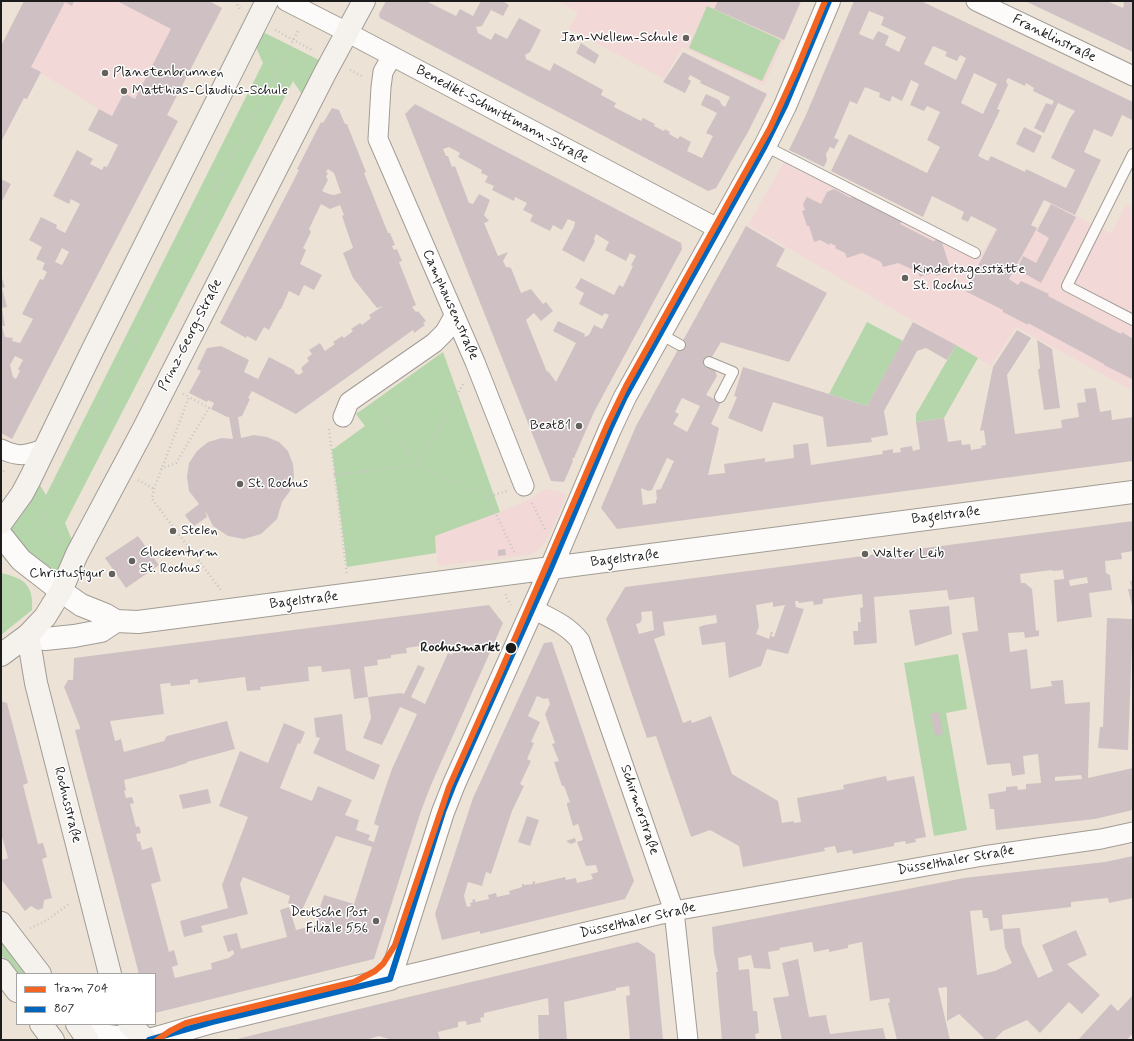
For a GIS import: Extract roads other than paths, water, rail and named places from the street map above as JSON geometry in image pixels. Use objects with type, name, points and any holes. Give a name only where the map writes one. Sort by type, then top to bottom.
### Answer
[{"type":"main road","points":[[1,523],[22,494],[92,349],[267,1]]},
{"type":"main road","name":"Prinz-Georg-Straße","points":[[1,655],[28,635],[45,617],[61,591],[77,554],[332,60],[364,1]]},
{"type":"main road","name":"Rochusstraße","points":[[28,635],[36,683],[110,973]]},
{"type":"main road","points":[[6,929],[39,973]]},
{"type":"main road","points":[[1,970],[16,990]]},
{"type":"main road","points":[[42,1025],[53,1040]]},
{"type":"main road","points":[[79,1025],[88,1040]]},
{"type":"main road","points":[[130,1025],[146,1040]]},
{"type":"street","name":"Benedikt-Schmittmann-Straße","points":[[286,1],[719,229]]},
{"type":"street","points":[[390,979],[454,784],[533,609],[610,429],[625,397],[765,146],[785,106],[829,1]]},
{"type":"street","name":"Franklinstraße","points":[[976,1],[1133,76]]},
{"type":"street","name":"Camphausenstraße","points":[[392,56],[383,72],[378,139],[475,362],[524,486]]},
{"type":"street","points":[[343,417],[349,402],[434,343],[445,332],[454,316]]},
{"type":"street","points":[[1,450],[24,456],[44,449]]},
{"type":"street","name":"Bagelstraße","points":[[61,591],[81,605],[106,615],[116,621],[138,622],[1133,492]]},
{"type":"street","points":[[9,551],[61,591]]},
{"type":"street","name":"Schirmerstraße","points":[[533,609],[568,628],[580,641],[674,911],[688,1040]]},
{"type":"street","points":[[28,635],[45,639],[74,636],[100,631],[116,621]]},
{"type":"street","name":"Düsselthaler Straße","points":[[149,1040],[212,1022],[674,911],[983,856],[1101,839],[1133,832]]},
{"type":"street","points":[[80,1025],[108,1036],[141,1040]]},
{"type":"lane","points":[[765,146],[975,253]]},
{"type":"lane","points":[[1133,154],[1067,286],[1133,320]]},
{"type":"lane","points":[[660,334],[680,345]]},
{"type":"lane","points":[[709,362],[733,372],[720,397]]},
{"type":"tram line","name":"704","points":[[157,1040],[186,1023],[354,982],[375,971],[383,964],[395,945],[449,787],[608,423],[626,386],[770,128],[796,71],[825,1]]},
{"type":"place","name":"Jan-Wellem-Schule","points":[[686,38]]},
{"type":"place","name":"Planetenbrunnen","points":[[105,73]]},
{"type":"place","name":"Matthias-Claudius-Schule","points":[[124,91]]},
{"type":"place","name":"Kindertagesstätte St. Rochus","points":[[905,278]]},
{"type":"place","name":"Beat81","points":[[579,426]]},
{"type":"place","name":"St. Rochus","points":[[240,484]]},
{"type":"place","name":"Stelen","points":[[173,531]]},
{"type":"place","name":"Walter Leib","points":[[865,554]]},
{"type":"place","name":"Glockenturm St. Rochus","points":[[132,561]]},
{"type":"place","name":"Christusfigur","points":[[112,574]]},
{"type":"place","name":"Rochusmarkt","points":[[511,648]]},
{"type":"place","name":"Deutsche Post Filiale 556","points":[[376,921]]}]
